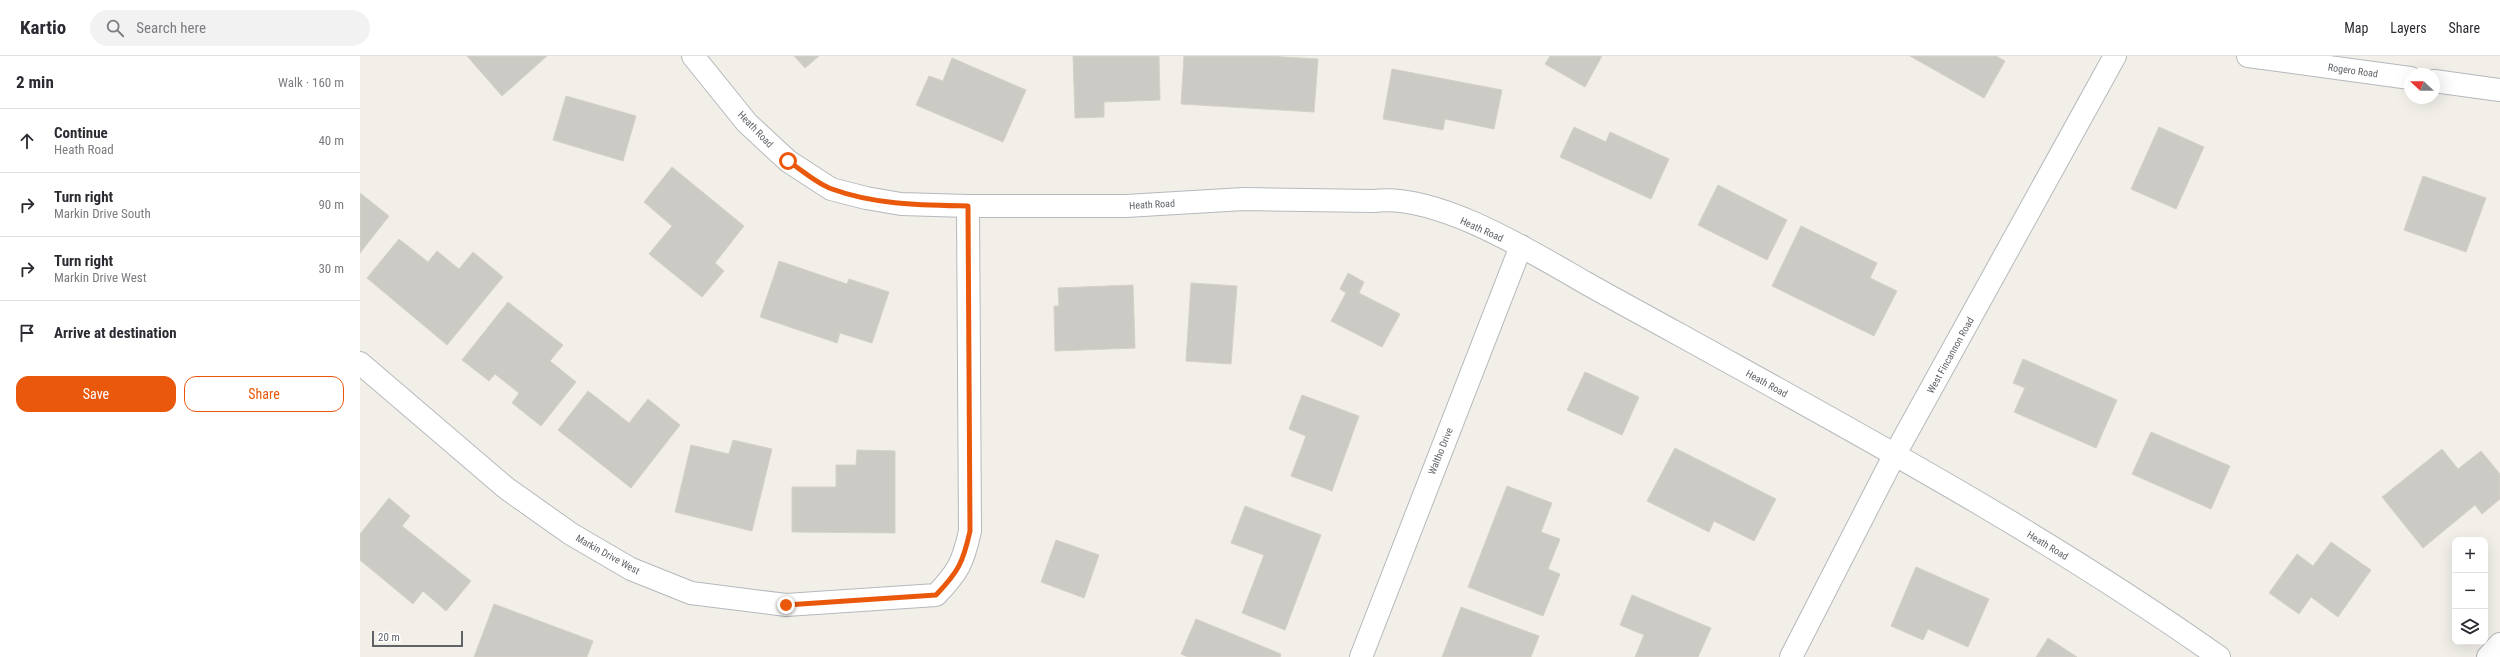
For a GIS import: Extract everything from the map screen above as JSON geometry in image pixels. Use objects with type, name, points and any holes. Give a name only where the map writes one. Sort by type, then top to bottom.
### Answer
[{"type":"street","name":"Heath Road","points":[[693,56],[748,123],[788,161],[831,189],[866,198],[901,204],[968,206],[1126,206],[1244,199],[1374,201],[1392,199],[1436,208],[1521,246],[1895,454],[2139,600],[2219,657]]},
{"type":"street","name":"West Fincannon Road","points":[[1791,657],[1895,454],[2115,56]]},
{"type":"street","name":"Rogero Road","points":[[2248,56],[2404,77]]},
{"type":"street","points":[[2440,82],[2500,90]]},
{"type":"street","name":"Markin Drive West","points":[[360,363],[506,488],[571,534],[631,569],[692,593],[786,605],[936,595],[956,574],[965,555],[970,531],[968,206]]},
{"type":"street","name":"Waltho Drive","points":[[1361,657],[1521,246]]},
{"type":"street","points":[[2488,657],[2500,644]]},
{"type":"building","points":[[467,56],[547,56],[502,96]]},
{"type":"building","points":[[794,56],[819,56],[805,68]]},
{"type":"building","points":[[1073,56],[1159,56],[1160,100],[1104,102],[1104,117],[1075,118]]},
{"type":"building","points":[[1184,56],[1267,56],[1318,59],[1314,112],[1181,104]]},
{"type":"building","points":[[1550,56],[1602,56],[1585,87],[1545,64]]},
{"type":"building","points":[[1910,56],[1996,56],[2005,61],[1984,98]]},
{"type":"building","points":[[952,58],[1026,90],[1003,142],[916,105],[929,76],[943,81]]},
{"type":"building","points":[[1392,69],[1502,90],[1494,129],[1445,119],[1443,130],[1383,119]]},
{"type":"building","points":[[566,96],[636,116],[623,161],[553,140]]},
{"type":"building","points":[[1574,127],[1606,142],[1610,132],[1669,159],[1651,199],[1560,157]]},
{"type":"building","points":[[2159,127],[2204,147],[2176,209],[2131,189]]},
{"type":"building","points":[[672,167],[744,226],[715,263],[724,271],[702,297],[649,254],[672,226],[644,202]]},
{"type":"building","points":[[2423,176],[2486,198],[2466,252],[2404,230]]},
{"type":"building","points":[[1718,185],[1787,220],[1767,260],[1698,225]]},
{"type":"building","points":[[360,193],[389,216],[360,253]]},
{"type":"building","points":[[1801,226],[1877,263],[1870,278],[1897,291],[1874,336],[1772,286]]},
{"type":"building","points":[[399,239],[428,262],[437,251],[459,269],[473,252],[503,277],[447,345],[367,278]]},
{"type":"building","points":[[779,261],[847,284],[849,279],[889,292],[872,343],[840,333],[837,343],[760,317]]},
{"type":"building","points":[[1348,273],[1364,282],[1359,293],[1400,314],[1382,347],[1331,321],[1346,293],[1340,289]]},
{"type":"building","points":[[1191,283],[1237,286],[1231,364],[1186,361]]},
{"type":"building","points":[[1133,285],[1135,348],[1055,351],[1054,306],[1059,306],[1058,288]]},
{"type":"building","points":[[508,302],[563,345],[550,361],[576,382],[541,426],[512,403],[519,393],[495,374],[489,381],[462,360]]},
{"type":"building","points":[[2023,359],[2117,400],[2096,448],[2014,412],[2025,388],[2013,383]]},
{"type":"building","points":[[1585,372],[1639,397],[1622,435],[1567,410]]},
{"type":"building","points":[[588,391],[629,423],[648,399],[680,425],[631,488],[558,430]]},
{"type":"building","points":[[1302,395],[1359,416],[1332,491],[1291,476],[1306,436],[1289,429]]},
{"type":"building","points":[[2151,432],[2230,466],[2211,509],[2132,474]]},
{"type":"building","points":[[733,440],[772,449],[752,531],[675,512],[691,445],[729,454]]},
{"type":"building","points":[[1675,448],[1776,499],[1754,541],[1714,521],[1709,532],[1647,501]]},
{"type":"building","points":[[2442,449],[2458,469],[2481,451],[2500,474],[2500,499],[2482,514],[2475,505],[2423,548],[2382,497]]},
{"type":"building","points":[[857,450],[895,451],[895,533],[792,532],[792,487],[836,487],[836,465],[856,465]]},
{"type":"building","points":[[1507,486],[1552,503],[1541,532],[1560,539],[1548,569],[1560,574],[1543,616],[1468,587]]},
{"type":"building","points":[[389,498],[410,516],[402,526],[471,581],[446,611],[423,591],[413,604],[360,560],[360,534]]},
{"type":"building","points":[[1245,506],[1321,535],[1285,630],[1242,613],[1264,555],[1231,543]]},
{"type":"building","points":[[1056,540],[1099,555],[1084,598],[1041,582]]},
{"type":"building","points":[[2331,542],[2371,570],[2338,617],[2311,597],[2299,614],[2269,593],[2297,554],[2313,566]]},
{"type":"building","points":[[1916,567],[1989,599],[1968,647],[1928,629],[1923,640],[1891,626]]},
{"type":"building","points":[[1632,595],[1711,628],[1698,657],[1635,657],[1644,635],[1620,625]]},
{"type":"building","points":[[494,604],[593,641],[587,657],[474,657]]},
{"type":"building","points":[[1461,607],[1539,636],[1531,657],[1442,657]]},
{"type":"building","points":[[1196,619],[1281,654],[1280,657],[1188,657],[1181,654]]},
{"type":"building","points":[[2048,638],[2077,657],[2036,657]]},
{"type":"route","points":[[786,605],[889,600],[936,595],[956,574],[965,555],[970,531],[968,206],[901,204],[866,198],[831,189],[788,161]]}]
